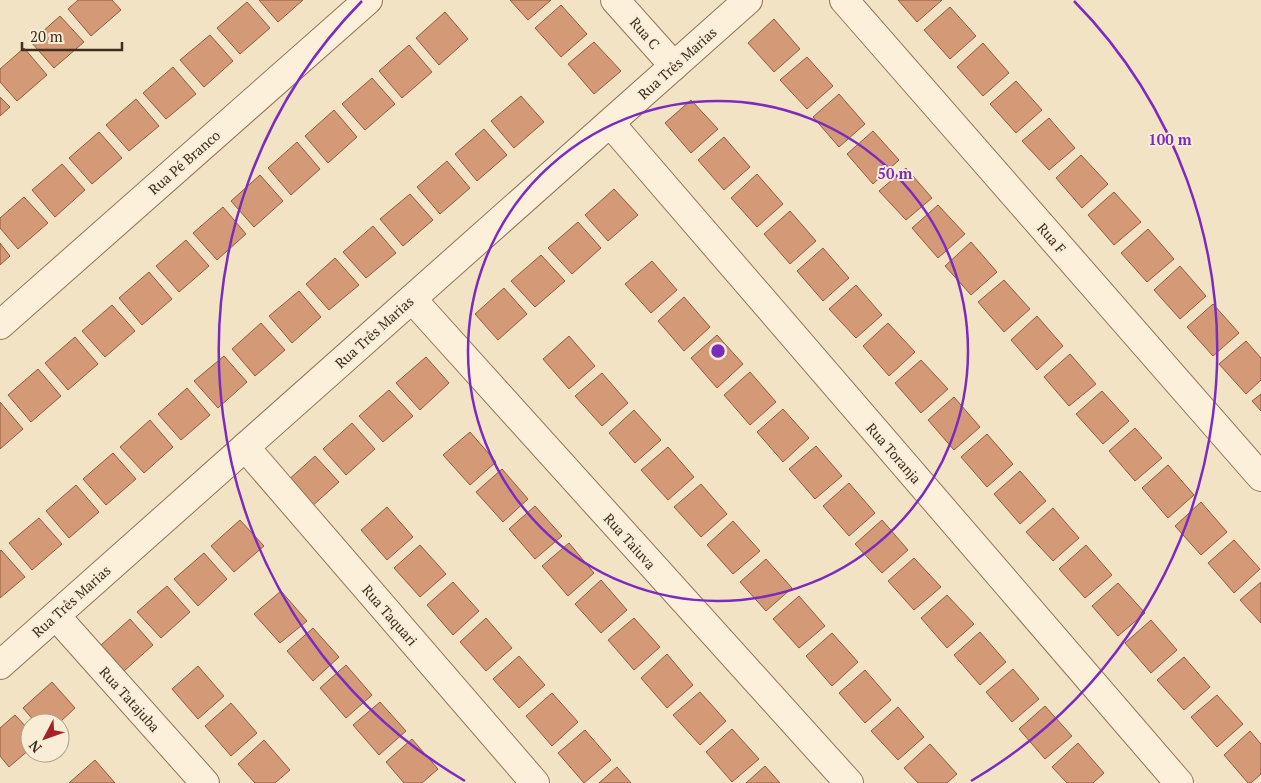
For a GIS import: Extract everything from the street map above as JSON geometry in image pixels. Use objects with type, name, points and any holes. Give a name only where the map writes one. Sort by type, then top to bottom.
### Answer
[{"type":"street","name":"Rua Pé Branco","points":[[0,325],[368,0]]},
{"type":"street","name":"Rua C","points":[[616,0],[674,66]]},
{"type":"street","name":"Rua Três Marias","points":[[0,665],[748,0]]},
{"type":"street","name":"Rua F","points":[[844,0],[1261,477]]},
{"type":"street","name":"Rua Toranja","points":[[610,123],[1179,783]]},
{"type":"street","name":"Rua Taiuva","points":[[412,299],[849,783]]},
{"type":"street","name":"Rua Taquari","points":[[245,447],[535,783]]},
{"type":"street","name":"Rua Tatajuba","points":[[56,616],[205,783]]},
{"type":"building","points":[[78,0],[112,0],[121,10],[91,36],[68,9]]},
{"type":"building","points":[[259,0],[303,0],[278,22]]},
{"type":"building","points":[[510,0],[551,0],[528,20]]},
{"type":"building","points":[[898,0],[942,0],[917,22]]},
{"type":"building","points":[[247,2],[270,28],[240,54],[217,28]]},
{"type":"building","points":[[561,5],[587,34],[561,57],[535,28]]},
{"type":"building","points":[[950,7],[976,36],[950,59],[924,30]]},
{"type":"building","points":[[445,12],[468,39],[439,65],[416,38]]},
{"type":"building","points":[[60,16],[84,42],[54,68],[31,42]]},
{"type":"building","points":[[774,19],[800,49],[774,72],[748,43]]},
{"type":"building","points":[[210,35],[233,61],[204,87],[180,60]]},
{"type":"building","points":[[594,42],[621,71],[594,94],[568,64]]},
{"type":"building","points":[[983,43],[1009,73],[983,96],[957,67]]},
{"type":"building","points":[[409,45],[432,72],[402,98],[379,71]]},
{"type":"building","points":[[24,48],[47,75],[17,101],[0,82],[0,69]]},
{"type":"building","points":[[807,57],[833,86],[807,109],[780,80]]},
{"type":"building","points":[[173,67],[196,94],[166,119],[143,93]]},
{"type":"building","points":[[372,78],[395,104],[365,130],[342,104]]},
{"type":"building","points":[[1016,81],[1042,110],[1016,133],[990,104]]},
{"type":"building","points":[[839,94],[865,124],[839,147],[813,117]]},
{"type":"building","points":[[521,96],[544,122],[514,148],[491,121]]},
{"type":"building","points":[[0,97],[10,107],[0,116]]},
{"type":"building","points":[[136,99],[159,126],[129,151],[106,125]]},
{"type":"building","points":[[691,100],[718,129],[691,153],[665,123]]},
{"type":"building","points":[[334,110],[357,137],[328,163],[305,136]]},
{"type":"building","points":[[1049,118],[1075,148],[1049,170],[1022,141]]},
{"type":"building","points":[[484,129],[507,155],[477,181],[455,154]]},
{"type":"building","points":[[873,131],[899,160],[873,184],[847,154]]},
{"type":"building","points":[[99,132],[122,158],[92,184],[69,158]]},
{"type":"building","points":[[724,137],[750,167],[724,190],[698,160]]},
{"type":"building","points":[[297,142],[320,169],[291,195],[268,168]]},
{"type":"building","points":[[1081,155],[1108,184],[1082,208],[1056,178]]},
{"type":"building","points":[[447,161],[470,188],[440,214],[417,187]]},
{"type":"building","points":[[62,164],[85,190],[55,217],[32,190]]},
{"type":"building","points":[[906,168],[932,198],[906,220],[879,191]]},
{"type":"building","points":[[757,174],[783,204],[757,227],[731,198]]},
{"type":"building","points":[[260,175],[283,201],[254,227],[231,201]]},
{"type":"building","points":[[614,189],[638,215],[608,241],[585,215]]},
{"type":"building","points":[[1114,192],[1141,222],[1114,245],[1088,215]]},
{"type":"building","points":[[410,194],[433,220],[403,246],[380,219]]},
{"type":"building","points":[[24,197],[48,223],[18,249],[0,228],[0,218]]},
{"type":"building","points":[[938,205],[965,234],[938,258],[912,228]]},
{"type":"building","points":[[223,207],[246,234],[217,260],[193,233]]},
{"type":"building","points":[[790,211],[816,241],[790,264],[764,234]]},
{"type":"building","points":[[578,222],[601,248],[572,274],[548,248]]},
{"type":"building","points":[[373,226],[396,253],[366,278],[343,252]]},
{"type":"building","points":[[1148,229],[1174,259],[1147,282],[1121,253]]},
{"type":"building","points":[[186,240],[209,266],[179,292],[156,266]]},
{"type":"building","points":[[971,242],[997,272],[971,295],[945,266]]},
{"type":"building","points":[[0,243],[10,256],[0,265]]},
{"type":"building","points":[[823,248],[849,278],[823,301],[797,271]]},
{"type":"building","points":[[541,255],[565,281],[535,307],[511,281]]},
{"type":"building","points":[[335,258],[359,285],[329,310],[306,284]]},
{"type":"building","points":[[652,261],[677,290],[651,313],[625,284]]},
{"type":"building","points":[[1180,266],[1206,296],[1180,319],[1154,290]]},
{"type":"building","points":[[149,272],[172,299],[142,325],[119,298]]},
{"type":"building","points":[[1004,280],[1030,309],[1004,332],[978,302]]},
{"type":"building","points":[[856,285],[882,315],[856,338],[829,309]]},
{"type":"building","points":[[504,288],[527,314],[498,340],[475,314]]},
{"type":"building","points":[[299,291],[321,317],[292,343],[269,316]]},
{"type":"building","points":[[684,297],[710,327],[684,351],[658,321]]},
{"type":"building","points":[[1213,304],[1239,333],[1213,356],[1187,327]]},
{"type":"building","points":[[112,305],[135,331],[105,357],[82,331]]},
{"type":"building","points":[[1037,316],[1063,346],[1037,370],[1011,340]]},
{"type":"building","points":[[261,323],[285,350],[255,376],[232,349]]},
{"type":"building","points":[[888,323],[915,352],[889,376],[863,346]]},
{"type":"building","points":[[717,335],[743,364],[717,388],[691,358]]},
{"type":"building","points":[[569,336],[595,366],[569,389],[543,359]]},
{"type":"building","points":[[75,337],[98,364],[68,390],[45,363]]},
{"type":"building","points":[[1246,341],[1261,358],[1261,380],[1246,394],[1219,364]]},
{"type":"building","points":[[1070,354],[1096,384],[1069,406],[1044,377]]},
{"type":"building","points":[[224,356],[247,382],[218,408],[194,381]]},
{"type":"building","points":[[426,357],[449,383],[420,410],[396,383]]},
{"type":"building","points":[[921,360],[948,389],[921,413],[895,383]]},
{"type":"building","points":[[38,369],[61,396],[31,422],[8,395]]},
{"type":"building","points":[[750,372],[776,402],[750,425],[724,395]]},
{"type":"building","points":[[602,373],[628,403],[602,426],[575,396]]},
{"type":"building","points":[[187,388],[210,415],[181,440],[158,414]]},
{"type":"building","points":[[389,390],[413,416],[383,442],[359,416]]},
{"type":"building","points":[[1102,391],[1129,421],[1103,444],[1076,414]]},
{"type":"building","points":[[1261,394],[1261,411],[1252,401]]},
{"type":"building","points":[[954,397],[980,427],[954,450],[928,420]]},
{"type":"building","points":[[0,402],[23,429],[0,449]]},
{"type":"building","points":[[783,409],[809,438],[783,462],[757,432]]},
{"type":"building","points":[[634,410],[661,440],[635,463],[609,433]]},
{"type":"building","points":[[150,420],[173,447],[144,473],[120,447]]},
{"type":"building","points":[[352,423],[375,449],[346,475],[323,449]]},
{"type":"building","points":[[1135,428],[1162,458],[1135,481],[1109,451]]},
{"type":"building","points":[[470,432],[496,462],[470,485],[443,455]]},
{"type":"building","points":[[987,434],[1013,464],[987,487],[961,457]]},
{"type":"building","points":[[816,446],[842,476],[815,499],[789,469]]},
{"type":"building","points":[[668,447],[694,477],[668,500],[641,470]]},
{"type":"building","points":[[113,453],[136,479],[106,505],[83,479]]},
{"type":"building","points":[[315,456],[339,482],[310,508],[286,482]]},
{"type":"building","points":[[1168,465],[1194,495],[1168,518],[1142,488]]},
{"type":"building","points":[[502,469],[528,499],[503,522],[476,492]]},
{"type":"building","points":[[1020,471],[1046,501],[1020,524],[994,494]]},
{"type":"building","points":[[849,483],[875,513],[849,536],[823,506]]},
{"type":"building","points":[[701,484],[727,514],[701,537],[674,507]]},
{"type":"building","points":[[76,485],[99,512],[69,538],[46,511]]},
{"type":"building","points":[[1201,502],[1227,532],[1201,555],[1175,526]]},
{"type":"building","points":[[535,506],[562,536],[535,559],[509,529]]},
{"type":"building","points":[[387,507],[413,537],[387,560],[361,530]]},
{"type":"building","points":[[1053,508],[1079,538],[1053,561],[1026,532]]},
{"type":"building","points":[[39,518],[62,544],[32,570],[9,543]]},
{"type":"building","points":[[240,520],[264,546],[234,572],[211,546]]},
{"type":"building","points":[[882,520],[908,550],[882,573],[855,544]]},
{"type":"building","points":[[733,521],[760,551],[733,574],[707,545]]},
{"type":"building","points":[[1234,540],[1260,569],[1234,593],[1208,563]]},
{"type":"building","points":[[569,543],[594,573],[568,596],[542,566]]},
{"type":"building","points":[[420,545],[446,574],[420,597],[394,568]]},
{"type":"building","points":[[1086,545],[1112,575],[1085,598],[1059,569]]},
{"type":"building","points":[[0,551],[25,577],[0,598]]},
{"type":"building","points":[[204,553],[227,579],[198,606],[174,579]]},
{"type":"building","points":[[914,558],[941,587],[914,610],[888,581]]},
{"type":"building","points":[[766,559],[792,588],[766,611],[740,582]]},
{"type":"building","points":[[601,580],[627,610],[601,633],[575,604]]},
{"type":"building","points":[[453,582],[479,611],[453,635],[427,605]]},
{"type":"building","points":[[1261,582],[1261,623],[1240,600]]},
{"type":"building","points":[[1118,583],[1145,613],[1118,636],[1092,606]]},
{"type":"building","points":[[167,586],[190,612],[161,638],[137,612]]},
{"type":"building","points":[[281,591],[307,621],[280,643],[254,614]]},
{"type":"building","points":[[947,595],[974,624],[947,648],[921,618]]},
{"type":"building","points":[[799,596],[825,626],[799,648],[773,619]]},
{"type":"building","points":[[486,618],[512,648],[486,671],[460,642]]},
{"type":"building","points":[[634,618],[660,647],[634,670],[608,640]]},
{"type":"building","points":[[130,619],[153,645],[124,671],[101,645]]},
{"type":"building","points":[[1151,620],[1177,650],[1151,673],[1125,643]]},
{"type":"building","points":[[313,628],[339,657],[313,681],[287,651]]},
{"type":"building","points":[[980,632],[1006,662],[980,685],[954,655]]},
{"type":"building","points":[[832,633],[858,662],[832,686],[806,656]]},
{"type":"building","points":[[667,654],[693,685],[667,708],[641,678]]},
{"type":"building","points":[[519,656],[545,685],[519,708],[493,679]]},
{"type":"building","points":[[1184,657],[1210,687],[1184,710],[1157,680]]},
{"type":"building","points":[[346,665],[372,695],[346,718],[320,688]]},
{"type":"building","points":[[198,666],[224,696],[198,719],[172,689]]},
{"type":"building","points":[[1013,669],[1039,699],[1012,722],[986,692]]},
{"type":"building","points":[[865,670],[891,700],[865,723],[839,693]]},
{"type":"building","points":[[52,682],[75,708],[70,713],[27,713],[23,708]]},
{"type":"building","points":[[700,692],[726,721],[700,745],[673,715]]},
{"type":"building","points":[[552,693],[578,722],[552,746],[526,716]]},
{"type":"building","points":[[1217,695],[1243,724],[1217,747],[1191,717]]},
{"type":"building","points":[[380,702],[406,731],[379,755],[353,725]]},
{"type":"building","points":[[231,703],[257,733],[231,756],[205,726]]},
{"type":"building","points":[[1045,706],[1072,736],[1045,759],[1019,729]]},
{"type":"building","points":[[898,707],[924,737],[898,760],[871,731]]},
{"type":"building","points":[[15,715],[20,720],[20,758],[9,767],[0,756],[0,728]]},
{"type":"building","points":[[732,729],[759,759],[732,782],[706,752]]},
{"type":"building","points":[[585,730],[611,760],[584,783],[558,753]]},
{"type":"building","points":[[1250,731],[1261,744],[1261,774],[1251,783],[1248,783],[1224,755]]},
{"type":"building","points":[[412,739],[438,769],[422,783],[404,783],[386,762]]},
{"type":"building","points":[[264,740],[290,770],[275,783],[255,783],[238,764]]},
{"type":"building","points":[[1078,743],[1104,773],[1093,783],[1067,783],[1052,767]]},
{"type":"building","points":[[930,744],[957,774],[947,783],[918,783],[904,768]]},
{"type":"building","points":[[95,760],[115,783],[69,783]]},
{"type":"building","points":[[765,766],[780,783],[746,783]]},
{"type":"building","points":[[617,767],[631,783],[599,783]]}]
